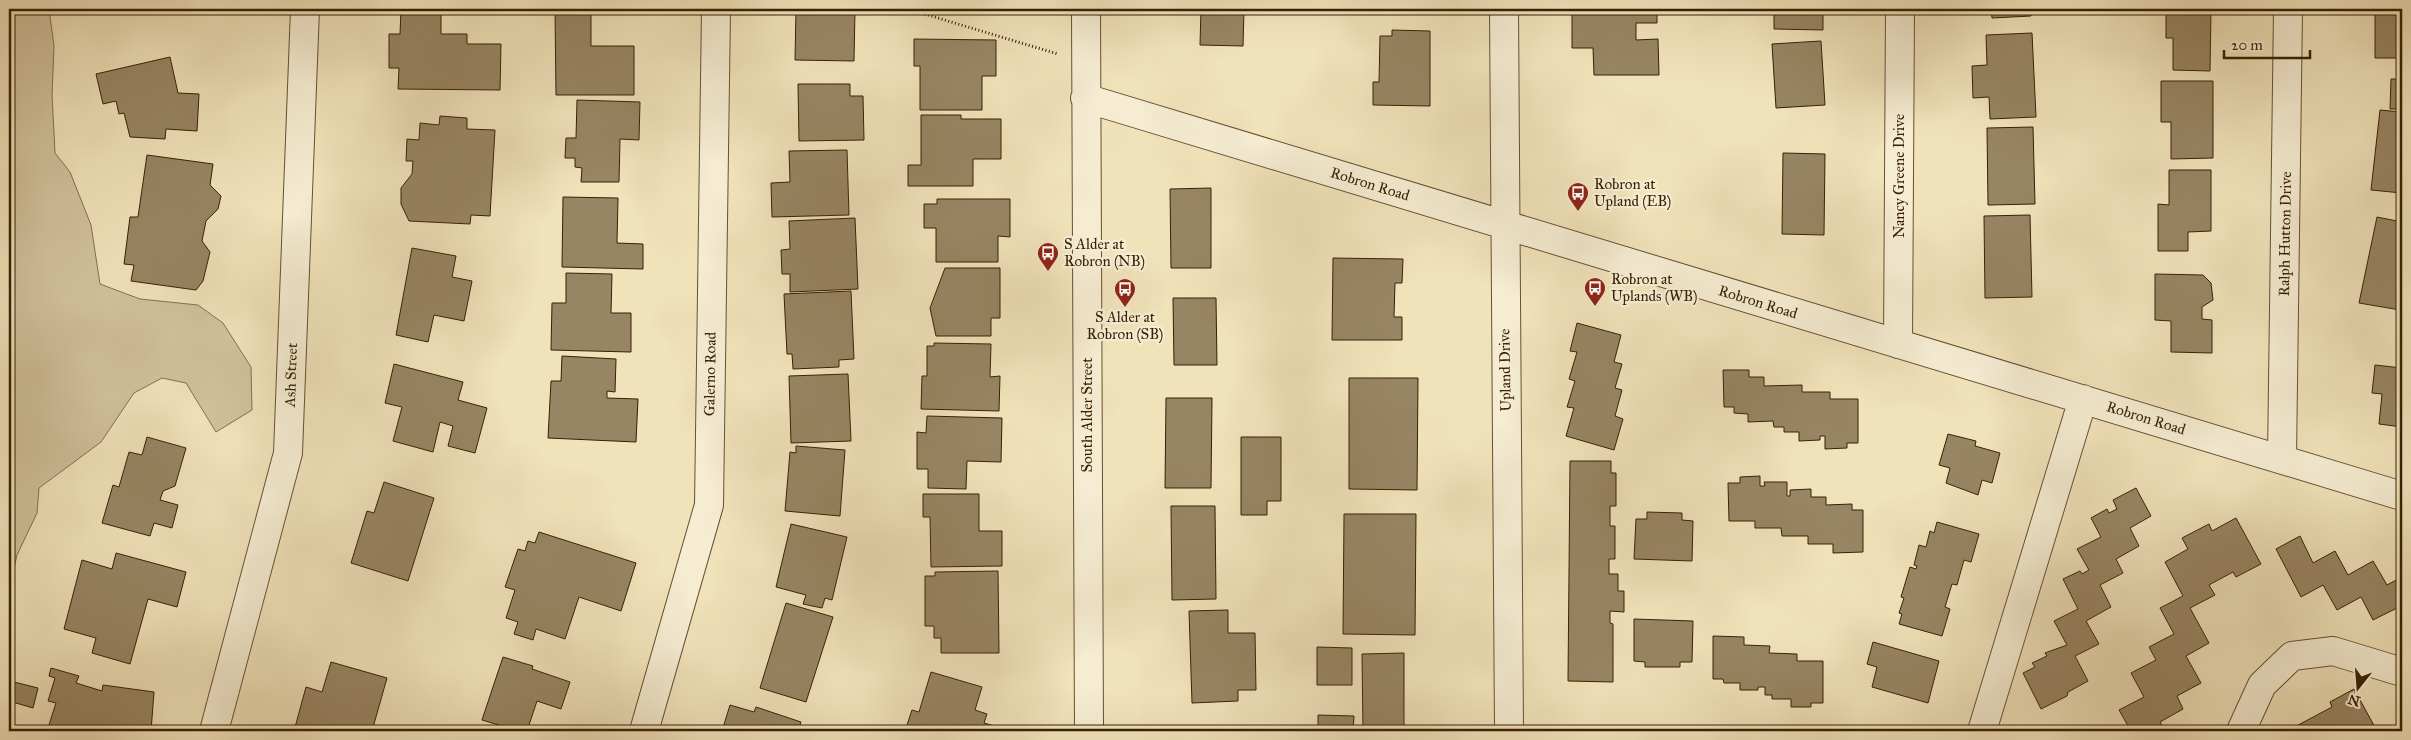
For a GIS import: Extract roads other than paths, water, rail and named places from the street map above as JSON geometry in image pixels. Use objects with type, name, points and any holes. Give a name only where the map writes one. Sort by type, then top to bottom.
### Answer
[{"type":"street","name":"Ash Street","points":[[214,731],[288,453],[305,9]]},
{"type":"street","name":"Galerno Road","points":[[644,731],[709,505],[716,9]]},
{"type":"street","name":"South Alder Street","points":[[1086,9],[1089,731]]},
{"type":"street","name":"Upland Drive","points":[[1504,9],[1509,731]]},
{"type":"street","name":"Nancy Greene Drive","points":[[1898,344],[1900,9]]},
{"type":"street","name":"Ralph Hutton Drive","points":[[2282,459],[2288,9]]},
{"type":"street","name":"Robron Road","points":[[1085,98],[2402,496]]},
{"type":"street","points":[[1982,731],[2083,399]]},
{"type":"street","points":[[2241,731],[2262,685],[2292,656],[2332,651],[2402,672]]},
{"type":"place","name":"Robron at Upland (EB)","points":[[1578,212]]},
{"type":"place","name":"S Alder at Robron (NB)","points":[[1048,272]]},
{"type":"place","name":"Robron at Uplands (WB)","points":[[1595,307]]},
{"type":"place","name":"S Alder at Robron (SB)","points":[[1125,308]]}]
